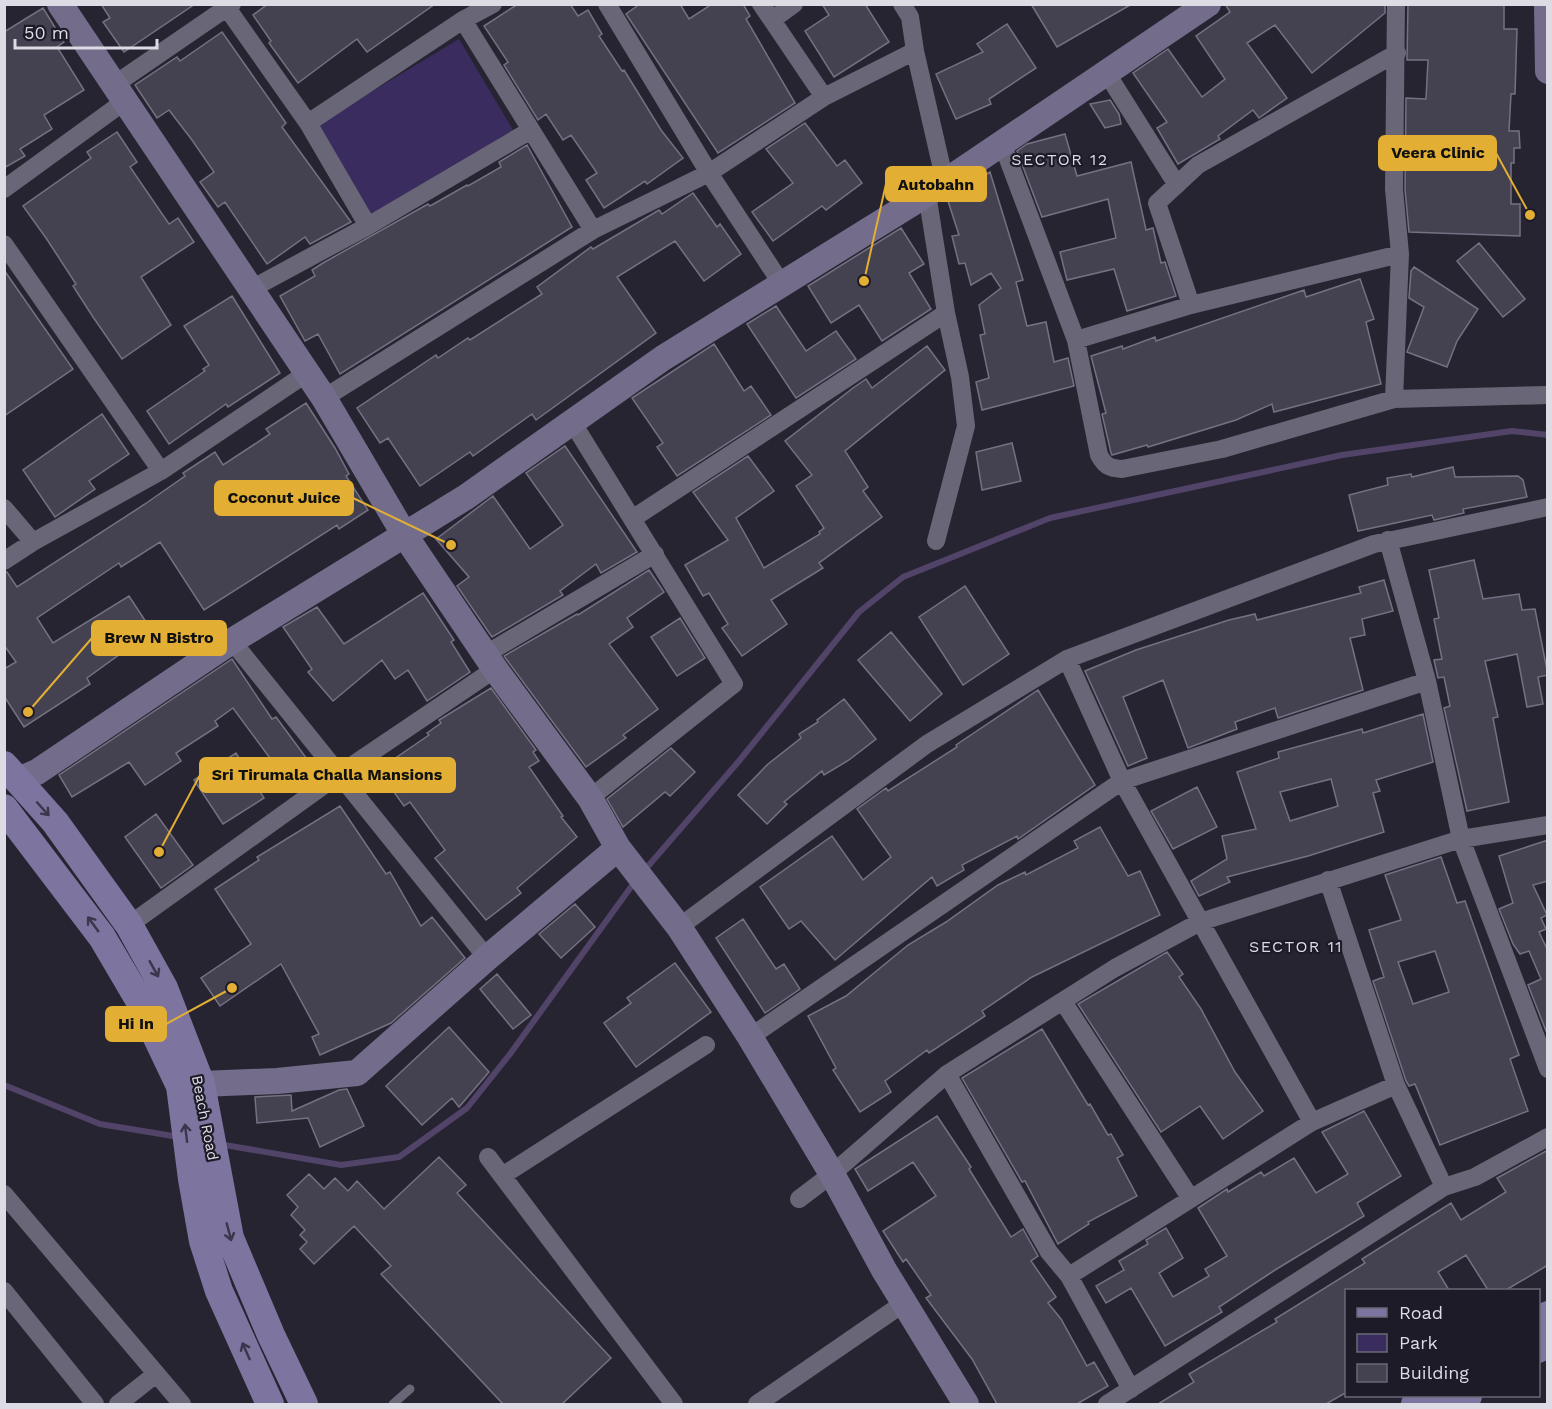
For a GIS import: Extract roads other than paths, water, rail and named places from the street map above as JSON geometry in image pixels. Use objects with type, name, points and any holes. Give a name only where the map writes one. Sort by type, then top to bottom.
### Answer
[{"type":"main road","name":"Beach Road","points":[[9,779],[55,822],[129,925],[164,988],[191,1085],[204,1177],[203,1241],[219,1291],[268,1404]]},
{"type":"main road","name":"Beach Road","points":[[4,808],[102,937],[191,1085]]},
{"type":"main road","name":"Beach Road","points":[[204,1177],[304,1404]]},
{"type":"main road","points":[[219,1291],[248,1281]]},
{"type":"street","points":[[60,4],[324,398],[404,534],[491,662],[590,798],[625,857],[672,919],[750,1037],[832,1174],[904,1303],[966,1404]]},
{"type":"street","points":[[308,123],[463,20],[494,4]]},
{"type":"street","points":[[607,4],[709,173],[783,286]]},
{"type":"street","points":[[761,4],[824,97]]},
{"type":"street","points":[[772,20],[794,4]]},
{"type":"street","points":[[9,779],[46,766],[232,641],[466,497],[571,420],[724,318],[783,286],[936,188],[1208,4]]},
{"type":"street","points":[[1394,399],[1400,254],[1394,189],[1396,4]]},
{"type":"street","points":[[1547,4],[1548,71]]},
{"type":"street","points":[[4,189],[230,6],[308,123],[368,226]]},
{"type":"street","points":[[912,9],[915,51],[936,188],[946,314],[960,377],[966,426],[936,541]]},
{"type":"street","points":[[463,20],[593,230]]},
{"type":"street","points":[[324,398],[593,230],[709,173],[824,97],[915,51]]},
{"type":"street","points":[[1191,305],[1157,204],[1198,165],[1397,53]]},
{"type":"street","points":[[1106,72],[1176,185]]},
{"type":"street","points":[[251,290],[368,226],[531,130]]},
{"type":"street","points":[[1002,143],[1076,340],[1099,455],[1105,465],[1111,468],[1122,469],[1222,448],[1394,399],[1548,395]]},
{"type":"street","points":[[4,244],[161,471]]},
{"type":"street","points":[[1076,340],[1191,305],[1400,254]]},
{"type":"street","points":[[632,519],[946,314]]},
{"type":"street","points":[[4,561],[33,542],[161,471],[307,373]]},
{"type":"street","points":[[571,420],[734,684],[590,798]]},
{"type":"street","points":[[672,919],[927,744],[1067,659],[1110,641],[1388,540],[1548,507]]},
{"type":"street","points":[[4,508],[33,542]]},
{"type":"street","points":[[1388,540],[1427,681],[1461,839],[1548,1069]]},
{"type":"street","points":[[129,925],[491,662],[655,554]]},
{"type":"street","points":[[232,641],[487,958]]},
{"type":"street","points":[[1067,659],[1122,781],[1312,1122]]},
{"type":"street","points":[[750,1037],[1122,781],[1427,681]]},
{"type":"street","points":[[799,1199],[832,1174],[947,1074],[1064,1003],[1115,968],[1200,922],[1328,879],[1461,839],[1548,825]]},
{"type":"street","points":[[191,1085],[357,1074],[487,958],[625,857]]},
{"type":"street","points":[[1328,879],[1396,1085],[1444,1187]]},
{"type":"street","points":[[1064,1003],[1191,1199]]},
{"type":"street","points":[[502,1176],[706,1044]]},
{"type":"street","points":[[947,1074],[1049,1252],[1069,1276],[1131,1389]]},
{"type":"street","points":[[1069,1276],[1312,1122],[1396,1085]]},
{"type":"street","points":[[1107,1404],[1444,1187],[1475,1177],[1548,1137]]},
{"type":"street","points":[[488,1158],[674,1404]]},
{"type":"street","points":[[4,1194],[182,1404]]},
{"type":"street","points":[[4,1291],[94,1404]]},
{"type":"street","points":[[757,1404],[904,1303]]},
{"type":"street","points":[[118,1404],[156,1374]]},
{"type":"lane","points":[[393,1404],[411,1389]]},
{"type":"waterway","points":[[643,872],[739,761],[859,612],[903,577],[1050,518],[1342,455],[1512,431],[1548,435]]},
{"type":"waterway","points":[[219,1144],[341,1165],[399,1157],[467,1108],[510,1054],[636,880]]},
{"type":"waterway","points":[[4,1085],[100,1124],[179,1137]]},
{"type":"place","name":"Veera Clinic","points":[[1530,215]]},
{"type":"place","name":"Autobahn","points":[[864,281]]},
{"type":"place","name":"Coconut Juice","points":[[451,545]]},
{"type":"place","name":"Brew N Bistro","points":[[28,712]]},
{"type":"place","name":"Sri Tirumala Challa Mansions","points":[[159,852]]},
{"type":"place","name":"Hi In","points":[[232,988]]},
{"type":"district","name":"SECTOR 12","points":[[1060,159]]},
{"type":"district","name":"SECTOR 11","points":[[1296,946]]}]
